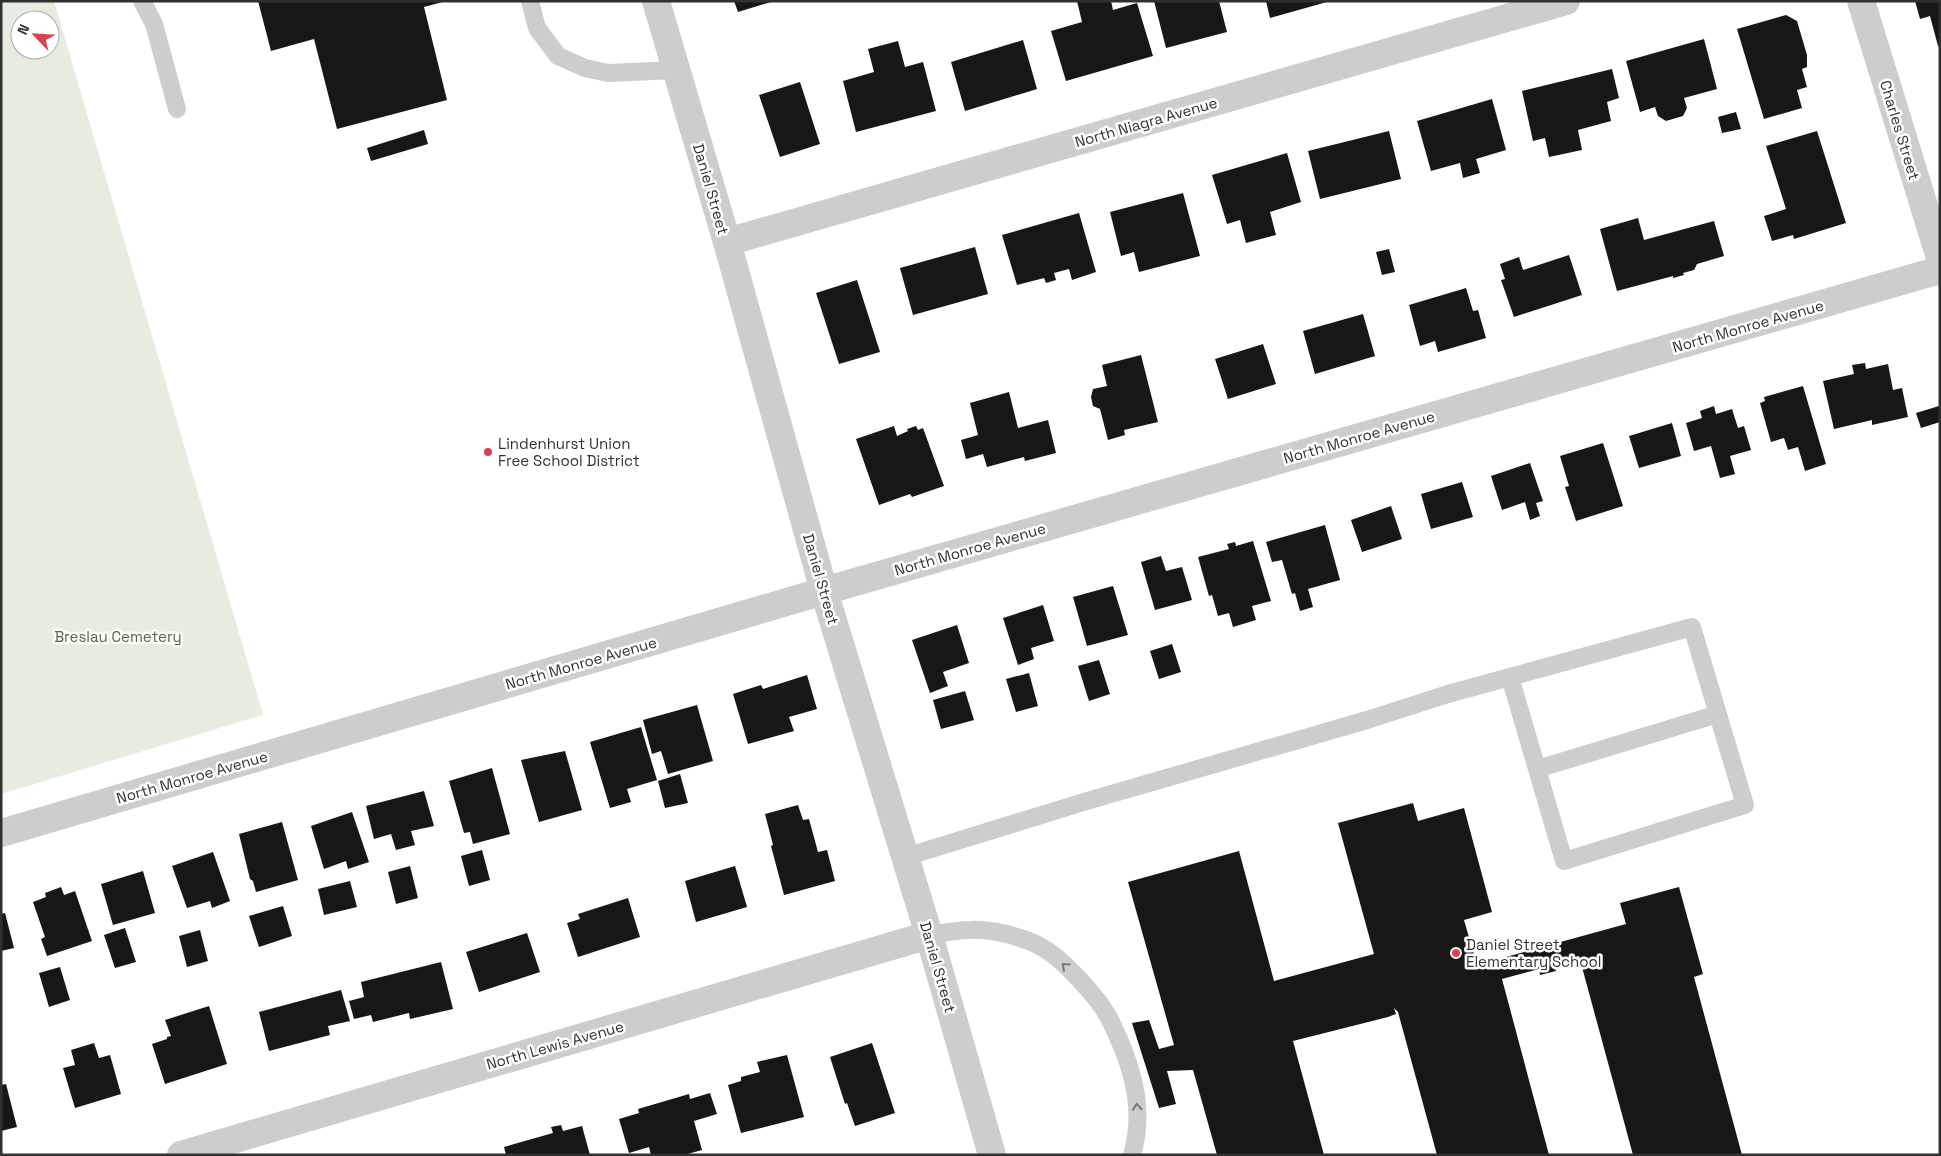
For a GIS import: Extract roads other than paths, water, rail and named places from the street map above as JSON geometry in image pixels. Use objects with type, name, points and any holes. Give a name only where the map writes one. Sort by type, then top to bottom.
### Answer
[{"type":"street","name":"Daniel Street","points":[[656,1],[727,242],[824,591],[906,857],[992,1155]]},
{"type":"street","name":"North Niagra Avenue","points":[[727,242],[1566,1]]},
{"type":"street","name":"Charles Street","points":[[1861,1],[1940,258]]},
{"type":"street","name":"North Monroe Avenue","points":[[1,833],[824,591],[1940,270]]},
{"type":"street","name":"North Lewis Avenue","points":[[181,1155],[929,935]]},
{"type":"lane","points":[[142,1],[154,24],[177,109]]},
{"type":"lane","points":[[530,1],[537,28],[558,56],[585,68],[608,73],[676,70]]},
{"type":"lane","points":[[906,857],[1087,801],[1367,720],[1448,694],[1692,627],[1745,806],[1564,861],[1510,677]]},
{"type":"lane","points":[[1537,768],[1718,714]]},
{"type":"lane","points":[[929,935],[970,930],[999,933],[1027,941],[1045,949],[1067,967],[1090,991],[1107,1013],[1130,1065],[1136,1090],[1138,1118],[1132,1155]]},
{"type":"place","name":"Lindenhurst Union Free School District","points":[[488,452]]},
{"type":"place","name":"Daniel Street Elementary School","points":[[1456,953]]},
{"type":"park label","name":"Breslau Cemetery","points":[[118,636]]}]
